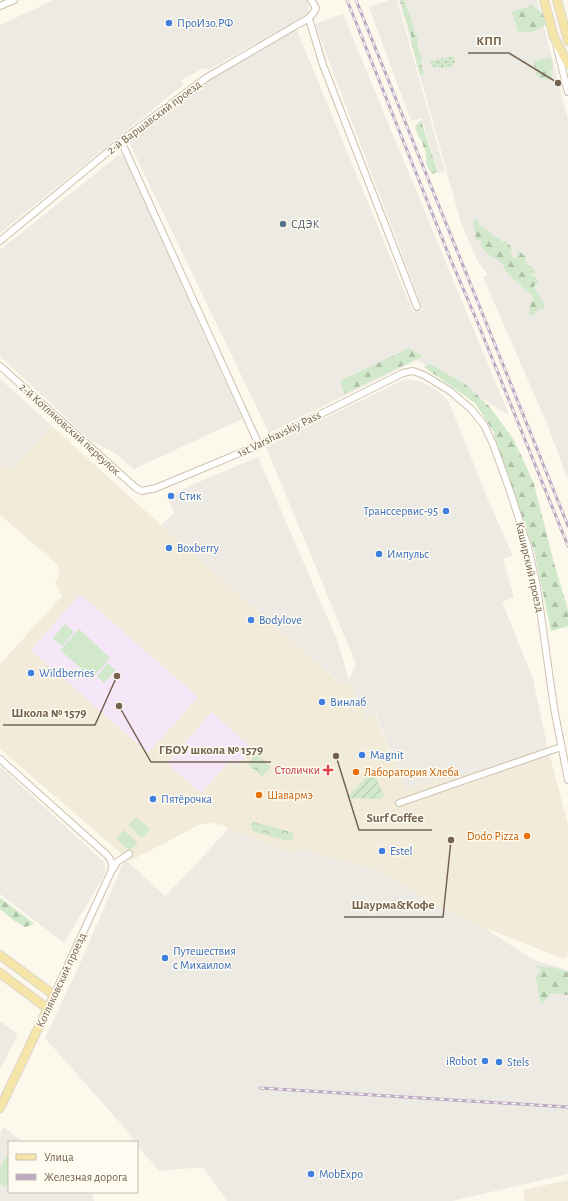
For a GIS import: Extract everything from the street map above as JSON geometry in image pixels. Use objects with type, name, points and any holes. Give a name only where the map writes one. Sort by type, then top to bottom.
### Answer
[{"type":"main road","points":[[544,0],[554,37],[568,64]]},
{"type":"main road","points":[[557,0],[568,42]]},
{"type":"main road","points":[[0,955],[54,995]]},
{"type":"main road","points":[[0,974],[48,1009]]},
{"type":"main road","name":"Котляковский проезд","points":[[0,1108],[54,995]]},
{"type":"street","points":[[0,6],[14,0]]},
{"type":"street","points":[[312,0],[316,8],[314,14],[309,19],[323,66],[417,307]]},
{"type":"street","name":"2-й Варшавский проезд","points":[[0,240],[121,141],[206,78],[309,19]]},
{"type":"street","points":[[554,37],[568,92]]},
{"type":"street","points":[[121,141],[259,445]]},
{"type":"street","name":"2-й Котляковский переулок","points":[[0,366],[136,488],[142,491]]},
{"type":"street","name":"1st Varshavskiy Pass","points":[[142,491],[156,488],[259,445],[403,373],[413,371]]},
{"type":"street","name":"Каширский проезд","points":[[413,371],[424,375],[450,391],[471,409],[484,425],[493,444],[517,511],[530,554],[537,587],[554,708],[568,780]]},
{"type":"street","points":[[398,803],[561,747]]},
{"type":"street","points":[[0,759],[110,858],[121,859]]},
{"type":"street","points":[[111,872],[117,862],[129,854]]},
{"type":"street","name":"Котляковский проезд","points":[[54,995],[111,872],[113,867],[110,858]]},
{"type":"shaded area","points":[[54,0],[307,0],[309,3],[308,14],[210,69],[204,68],[181,80],[183,85],[0,233],[0,25]]},
{"type":"shaded area","points":[[389,0],[397,0],[445,172],[439,173],[421,118],[411,121],[369,7]]},
{"type":"shaded area","points":[[399,0],[537,0],[568,120],[568,480],[548,426],[483,277],[488,275],[478,262],[461,223]]},
{"type":"shaded area","points":[[343,14],[509,415],[417,360],[269,433],[129,142],[214,77],[296,28],[413,312],[423,310],[315,24]]},
{"type":"shaded area","points":[[119,155],[125,158],[242,419],[134,469],[115,453],[91,441],[0,356],[0,250]]},
{"type":"shaded area","points":[[0,379],[52,426],[13,468],[0,465]]},
{"type":"shaded area","points":[[405,379],[422,382],[439,392],[448,400],[488,500],[513,556],[503,559],[514,597],[502,602],[533,679],[547,745],[490,767],[463,775],[459,772],[407,790],[376,715],[365,719],[349,681],[341,684],[161,525],[174,513],[167,497],[258,457],[337,640],[349,680],[356,664],[266,447]]},
{"type":"shaded area","points":[[52,426],[340,684],[349,681],[365,719],[375,715],[400,775],[460,772],[490,767],[547,745],[568,825],[568,955],[564,959],[483,927],[423,898],[379,870],[295,854],[228,829],[223,825],[209,823],[201,824],[130,861],[0,749],[0,664],[62,596],[55,582],[60,573],[58,565],[0,515],[0,465],[13,468]]},
{"type":"shaded area","points":[[80,594],[198,697],[148,753],[31,650]]},
{"type":"shaded area","points":[[212,712],[253,749],[239,764],[235,764],[231,760],[201,793],[167,763]]},
{"type":"shaded area","points":[[0,766],[105,863],[105,874],[64,943],[0,894]]},
{"type":"shaded area","points":[[228,829],[295,854],[299,849],[379,870],[423,898],[483,927],[534,960],[568,970],[568,1174],[452,1201],[227,1201],[203,1167],[159,1171],[138,1146],[138,1141],[134,1141],[122,1125],[45,1038],[83,957],[125,859],[165,896]]},
{"type":"shaded area","points":[[0,1021],[18,1034],[0,1070]]},
{"type":"shaded area","points":[[3,1127],[23,1141],[8,1141],[8,1193],[92,1193],[94,1201],[0,1201],[0,1134]]},
{"type":"shaded area","points":[[568,1180],[568,1201],[525,1201],[523,1190]]},
{"type":"green space","points":[[400,0],[405,0],[415,33],[413,35],[417,35],[417,45],[422,61],[420,62],[424,74],[420,75],[411,42],[408,24],[406,18],[404,17],[402,7],[404,5],[401,4]]},
{"type":"green space","points":[[531,6],[542,13],[545,18],[546,25],[532,32],[518,32],[512,12]]},
{"type":"green space","points":[[454,56],[455,63],[447,68],[432,66],[430,61]]},
{"type":"green space","points":[[551,57],[553,70],[549,71],[552,76],[550,80],[539,78],[536,73],[534,62],[542,58],[545,60]]},
{"type":"green space","points":[[421,121],[438,172],[432,174],[426,164],[426,155],[423,143],[415,127]]},
{"type":"green space","points":[[476,219],[479,222],[479,226],[482,226],[485,230],[487,229],[494,237],[500,238],[501,242],[504,241],[509,244],[512,249],[510,252],[513,258],[518,257],[518,252],[521,252],[525,256],[527,264],[535,270],[534,274],[530,274],[537,280],[538,283],[534,286],[545,305],[544,308],[538,309],[534,315],[530,316],[529,312],[530,305],[534,297],[506,272],[500,262],[484,250],[481,240],[478,241],[476,239],[473,222]]},
{"type":"green space","points":[[409,348],[423,356],[344,394],[340,381]]},
{"type":"green space","points":[[430,364],[465,384],[489,406],[514,440],[534,484],[554,563],[568,610],[568,626],[551,631],[534,550],[494,435],[495,434],[475,403],[424,367]]},
{"type":"green space","points":[[65,624],[74,632],[62,646],[53,638]]},
{"type":"green space","points":[[79,629],[110,658],[92,678],[60,650]]},
{"type":"green space","points":[[108,663],[116,670],[104,683],[97,676]]},
{"type":"green space","points":[[256,754],[271,767],[262,777],[247,764]]},
{"type":"green space","points":[[373,771],[384,795],[380,799],[346,798]]},
{"type":"green space","points":[[136,817],[150,829],[142,838],[128,825]]},
{"type":"green space","points":[[254,822],[292,832],[294,835],[293,839],[288,841],[253,831],[251,824]]},
{"type":"green space","points":[[124,830],[138,843],[130,851],[116,839]]},
{"type":"green space","points":[[0,898],[35,924],[25,927],[13,920],[0,909]]},
{"type":"green space","points":[[536,966],[555,968],[568,972],[568,995],[551,993],[543,1004],[540,1002],[536,976],[541,971]]},
{"type":"green space","points":[[6,1156],[8,1157],[8,1183],[6,1187],[0,1184],[0,1168]]},
{"type":"railway","points":[[347,0],[450,258],[568,546]]},
{"type":"railway","points":[[356,0],[568,526]]},
{"type":"railway","points":[[260,1088],[568,1107]]},
{"type":"place","name":"ПроИзо.РФ","points":[[169,23]]},
{"type":"place","name":"КПП","points":[[558,83]]},
{"type":"place","name":"СДЭК","points":[[283,224]]},
{"type":"place","name":"Стик","points":[[171,496]]},
{"type":"place","name":"Транссервис-95","points":[[446,511]]},
{"type":"place","name":"Boxberry","points":[[169,548]]},
{"type":"place","name":"Импульс","points":[[379,554]]},
{"type":"place","name":"Bodylove","points":[[251,620]]},
{"type":"place","name":"Wildberries","points":[[31,673]]},
{"type":"place","name":"Школа № 1579","points":[[117,676]]},
{"type":"place","name":"Винлаб","points":[[322,702]]},
{"type":"place","name":"ГБОУ школа № 1579","points":[[119,706]]},
{"type":"place","name":"Magnit","points":[[362,755]]},
{"type":"place","name":"Surf Coffee","points":[[336,756]]},
{"type":"place","name":"Столички","points":[[328,770]]},
{"type":"place","name":"Лаборатория Хлеба","points":[[356,772]]},
{"type":"place","name":"Шавармэ","points":[[259,795]]},
{"type":"place","name":"Пятёрочка","points":[[153,799]]},
{"type":"place","name":"Dodo Pizza","points":[[527,836]]},
{"type":"place","name":"Шаурма&Кофе","points":[[451,840]]},
{"type":"place","name":"Estel","points":[[382,851]]},
{"type":"place","name":"Путешествия с Михаилом","points":[[165,958]]},
{"type":"place","name":"iRobot","points":[[485,1061]]},
{"type":"place","name":"Stels","points":[[499,1062]]},
{"type":"place","name":"MobExpo","points":[[311,1174]]}]
